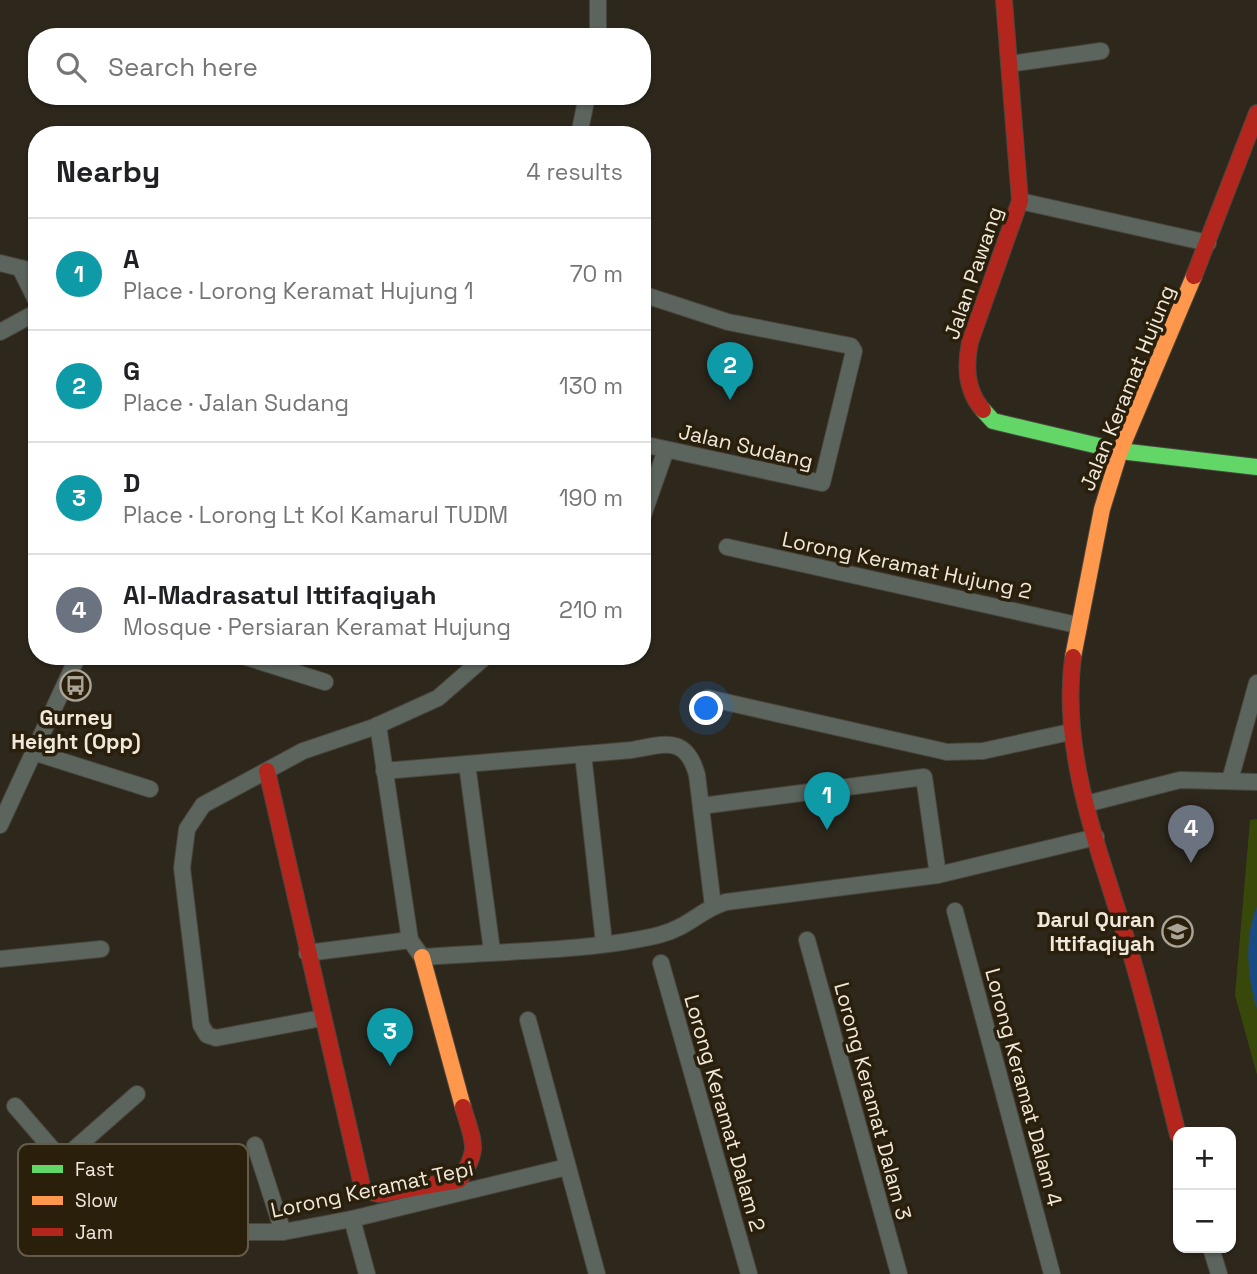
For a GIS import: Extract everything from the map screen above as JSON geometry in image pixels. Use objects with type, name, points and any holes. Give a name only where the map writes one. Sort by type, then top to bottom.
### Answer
[{"type":"street","points":[[597,0],[598,28]]},
{"type":"street","name":"Jalan Pawang","points":[[1004,0],[1020,201],[970,342],[966,362],[972,398],[993,421],[1120,451],[1257,467]]},
{"type":"street","points":[[1009,64],[1101,51]]},
{"type":"street","points":[[581,126],[585,105]]},
{"type":"street","name":"Jalan Keramat Hujung","points":[[1176,1127],[1146,1005],[1086,804],[1070,732],[1069,687],[1077,625],[1102,509],[1120,451],[1208,243],[1257,113]]},
{"type":"street","points":[[1020,201],[1208,243]]},
{"type":"street","points":[[0,263],[28,270]]},
{"type":"street","points":[[20,268],[28,284]]},
{"type":"street","name":"Jalan Sudang","points":[[651,297],[728,322],[849,346],[854,351],[823,482],[819,485],[651,446]]},
{"type":"street","points":[[0,332],[28,317]]},
{"type":"street","points":[[651,492],[666,450]]},
{"type":"street","name":"Lorong Keramat Hujung 2","points":[[727,547],[1077,625]]},
{"type":"street","points":[[0,825],[74,665]]},
{"type":"street","points":[[271,665],[325,682]]},
{"type":"street","points":[[322,1018],[216,1038],[207,1035],[201,1025],[182,868],[187,829],[203,805],[303,751],[378,725],[438,698],[476,665]]},
{"type":"street","points":[[1230,780],[1257,683]]},
{"type":"street","points":[[708,698],[947,752],[983,751],[1070,732]]},
{"type":"street","points":[[267,771],[363,1190],[379,1194],[459,1180],[473,1160],[474,1146],[422,957],[410,940],[378,725]]},
{"type":"street","points":[[384,771],[583,754],[668,743],[682,748],[692,756],[713,906]]},
{"type":"street","points":[[33,751],[150,789]]},
{"type":"street","points":[[583,754],[604,943]]},
{"type":"street","points":[[467,764],[492,951]]},
{"type":"street","points":[[701,806],[924,777],[937,875]]},
{"type":"street","points":[[1086,804],[1164,783],[1230,780],[1257,782]]},
{"type":"street","points":[[422,957],[604,943],[682,929],[713,906],[937,875],[1096,837]]},
{"type":"street","name":"Lorong Keramat Dalam 4","points":[[955,911],[1052,1274]]},
{"type":"street","points":[[307,953],[410,940]]},
{"type":"street","name":"Lorong Keramat Dalam 3","points":[[807,940],[899,1274]]},
{"type":"street","points":[[0,958],[101,949]]},
{"type":"street","name":"Lorong Keramat Dalam 2","points":[[661,963],[749,1274]]},
{"type":"street","points":[[528,1020],[597,1274]]},
{"type":"street","points":[[80,1144],[137,1094]]},
{"type":"street","name":"Lorong Keramat Tepi","points":[[15,1106],[48,1144]]},
{"type":"street","points":[[255,1144],[283,1232]]},
{"type":"street","name":"Lorong Keramat Tepi","points":[[248,1232],[283,1232],[352,1219],[567,1167]]},
{"type":"street","points":[[352,1219],[367,1274]]},
{"type":"street","points":[[1213,1253],[1219,1274]]},
{"type":"green space","points":[[1257,819],[1257,1075],[1235,995],[1250,820]]},
{"type":"water","points":[[1257,906],[1257,1009],[1248,958],[1250,931]]},
{"type":"traffic: fast","points":[[983,410],[993,421],[1120,451],[1257,467]]},
{"type":"traffic: slow","points":[[1073,657],[1102,509],[1120,451],[1194,276]]},
{"type":"traffic: slow","points":[[422,957],[463,1107]]},
{"type":"traffic: jam","points":[[983,410],[973,395],[968,378],[970,342],[1020,201],[1004,0]]},
{"type":"traffic: jam","points":[[1194,276],[1257,113]]},
{"type":"traffic: jam","points":[[1073,657],[1070,694],[1077,766],[1095,838],[1135,968],[1176,1127]]},
{"type":"traffic: jam","points":[[267,771],[363,1190],[379,1194],[459,1180],[473,1153],[472,1137],[463,1107]]},
{"type":"place","name":"G","points":[[730,400]]},
{"type":"place","name":"Gurney Height (Opp)","points":[[76,685]]},
{"type":"place","name":"A","points":[[827,830]]},
{"type":"place","name":"Al-Madrasatul Ittifaqiyah","points":[[1191,863]]},
{"type":"place","name":"Darul Quran Ittifaqiyah","points":[[1178,931]]},
{"type":"place","name":"D","points":[[390,1066]]}]
